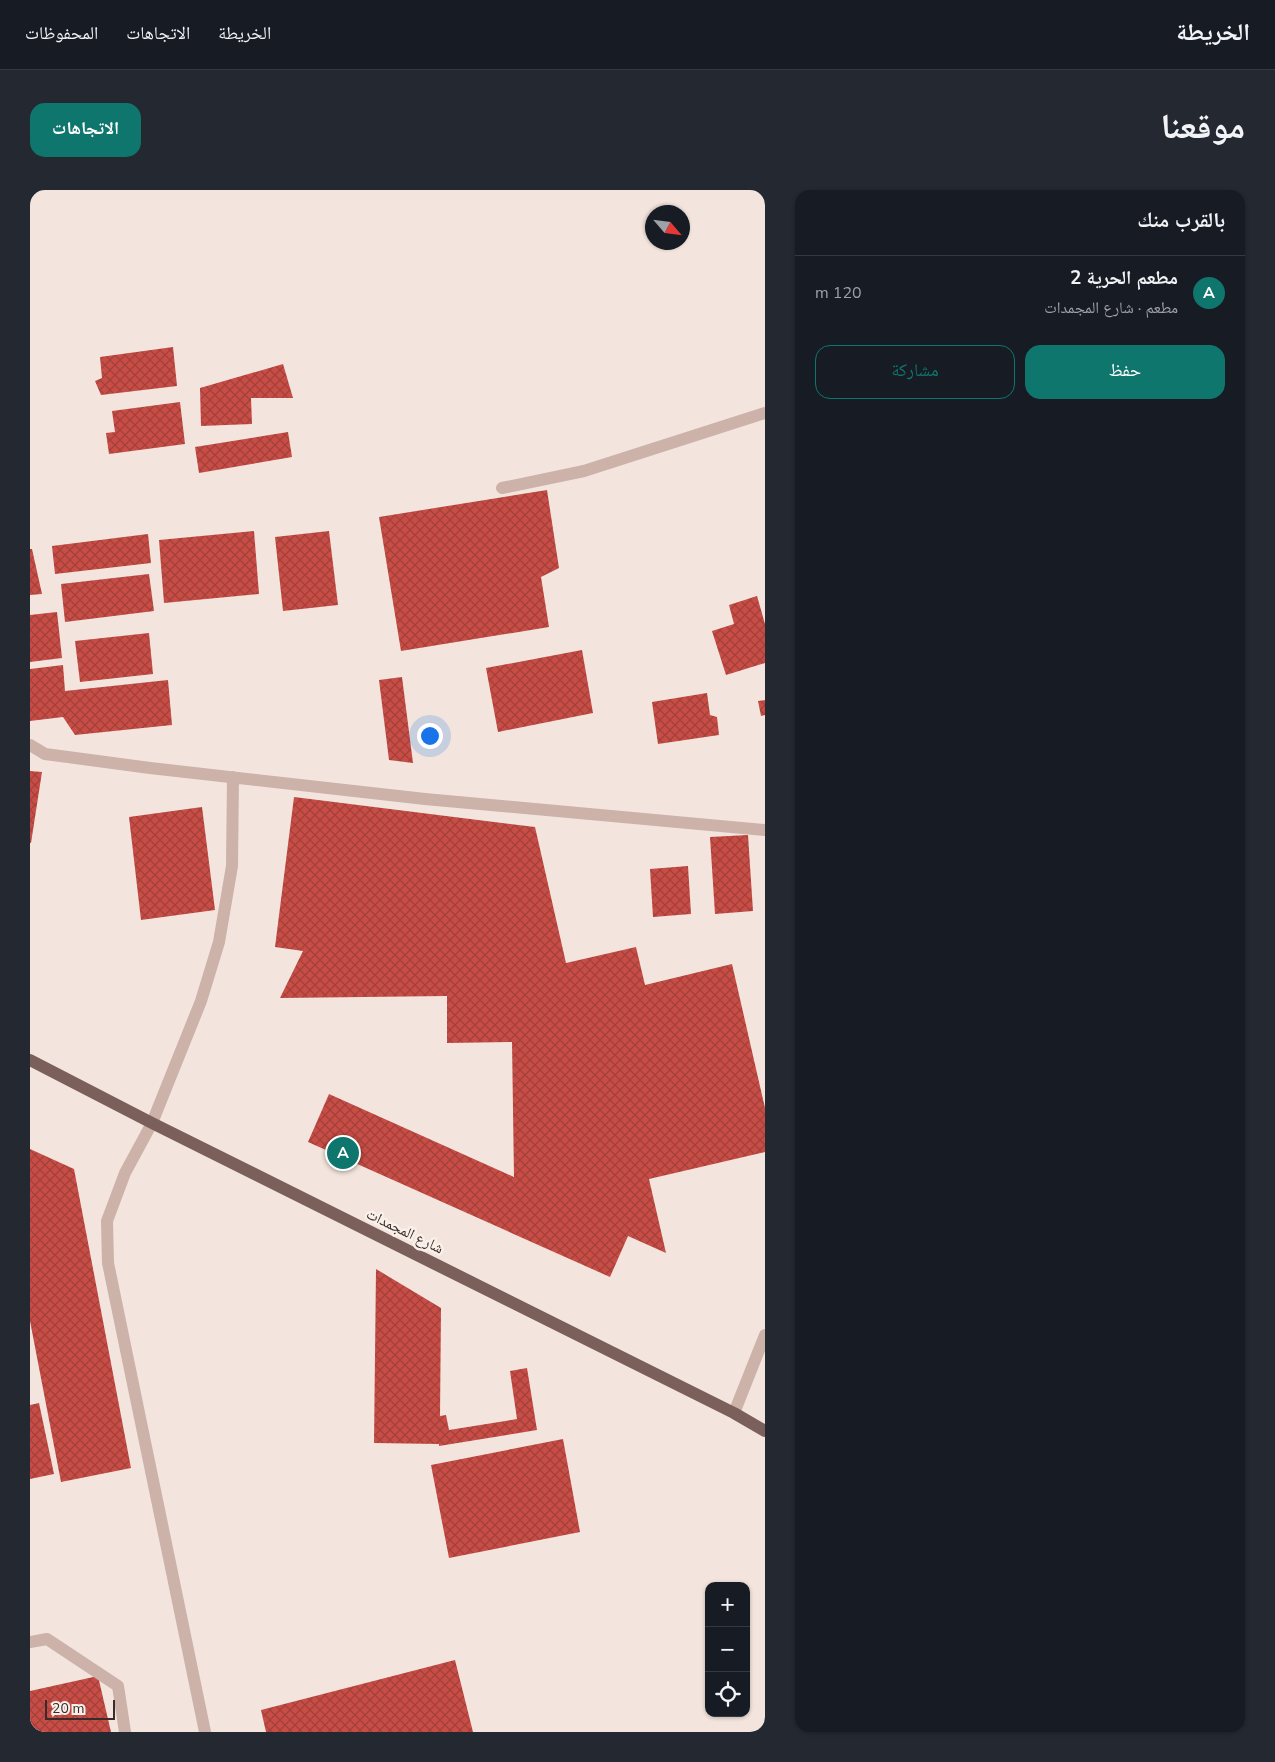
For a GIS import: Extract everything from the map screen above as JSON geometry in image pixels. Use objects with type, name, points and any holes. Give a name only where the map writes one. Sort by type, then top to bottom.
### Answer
[{"type":"main road","name":"شارع المجمدات","points":[[30,1060],[152,1123],[734,1413],[765,1431]]},
{"type":"street","points":[[502,488],[584,471],[765,413]]},
{"type":"street","points":[[30,746],[45,754],[65,757],[425,799],[765,830]]},
{"type":"street","points":[[204,1732],[108,1263],[107,1221],[125,1173],[152,1123],[200,1001],[220,942],[232,866],[233,777]]},
{"type":"street","points":[[734,1413],[765,1335]]},
{"type":"street","points":[[30,1642],[47,1639],[118,1686],[125,1732]]},
{"type":"building","points":[[173,347],[177,386],[101,395],[95,381],[102,378],[100,357]]},
{"type":"building","points":[[283,364],[293,398],[251,398],[252,424],[201,426],[200,388]]},
{"type":"building","points":[[180,402],[185,444],[109,454],[106,433],[115,432],[112,411]]},
{"type":"building","points":[[288,432],[292,457],[199,473],[195,447]]},
{"type":"building","points":[[547,490],[559,568],[541,577],[549,627],[401,651],[379,517]]},
{"type":"building","points":[[254,531],[259,594],[164,603],[159,540]]},
{"type":"building","points":[[329,531],[338,605],[283,611],[275,537]]},
{"type":"building","points":[[148,534],[151,563],[55,574],[52,546]]},
{"type":"building","points":[[30,549],[32,549],[42,594],[30,595]]},
{"type":"building","points":[[149,574],[154,611],[65,622],[61,584]]},
{"type":"building","points":[[757,596],[765,624],[765,663],[726,675],[712,631],[734,624],[729,605]]},
{"type":"building","points":[[57,612],[62,658],[30,662],[30,615]]},
{"type":"building","points":[[149,633],[153,674],[80,682],[75,641]]},
{"type":"building","points":[[582,650],[593,713],[498,732],[486,668]]},
{"type":"building","points":[[63,665],[65,691],[168,680],[172,725],[75,735],[63,717],[30,721],[30,669]]},
{"type":"building","points":[[402,677],[413,763],[389,760],[379,680]]},
{"type":"building","points":[[707,693],[710,715],[717,717],[719,735],[658,744],[652,702]]},
{"type":"building","points":[[765,700],[765,715],[761,716],[758,701]]},
{"type":"building","points":[[30,771],[42,772],[31,843],[30,843]]},
{"type":"building","points":[[294,797],[535,827],[566,963],[636,947],[645,985],[732,964],[765,1108],[765,1152],[649,1179],[666,1253],[628,1236],[610,1277],[308,1142],[329,1094],[514,1177],[512,1042],[447,1043],[447,996],[280,998],[303,951],[275,947]]},
{"type":"building","points":[[202,807],[215,910],[141,920],[129,817]]},
{"type":"building","points":[[748,835],[753,911],[715,914],[710,837]]},
{"type":"building","points":[[688,866],[691,914],[653,917],[650,869]]},
{"type":"building","points":[[30,1149],[74,1169],[131,1468],[61,1482],[30,1321]]},
{"type":"building","points":[[376,1269],[441,1308],[440,1416],[446,1415],[449,1430],[517,1419],[510,1371],[527,1368],[537,1430],[439,1446],[439,1444],[374,1443]]},
{"type":"building","points":[[39,1403],[54,1474],[30,1479],[30,1405]]},
{"type":"building","points":[[563,1439],[580,1532],[449,1558],[431,1465]]},
{"type":"building","points":[[455,1660],[473,1732],[266,1732],[261,1710]]},
{"type":"building","points":[[98,1676],[111,1732],[30,1732],[30,1691]]},
{"type":"place","name":"مطعم الحرية 2","points":[[343,1153]]}]
